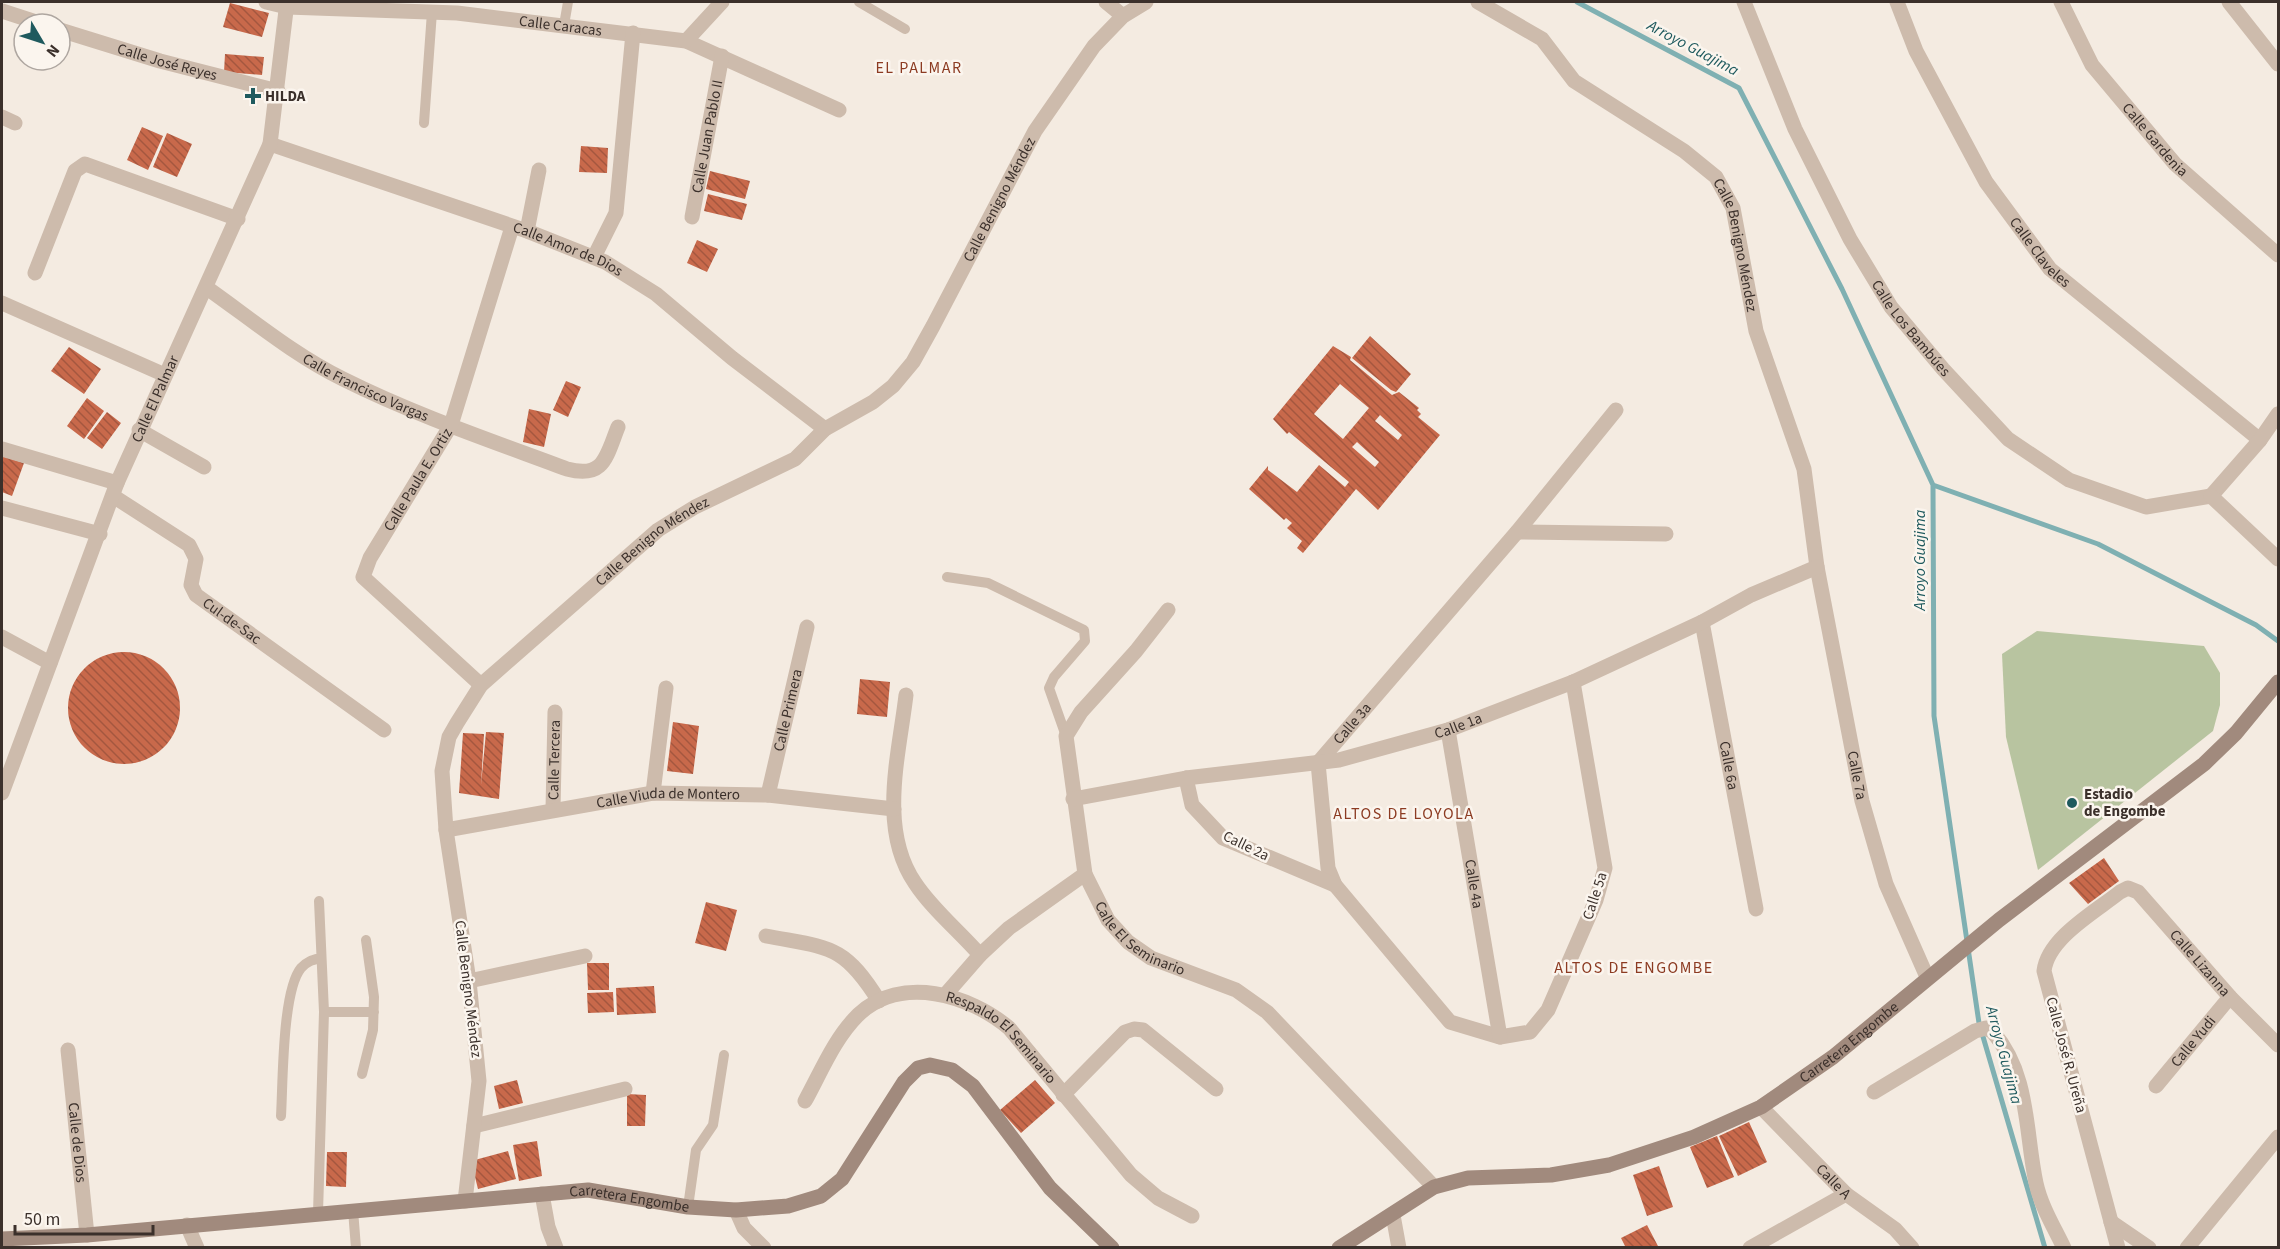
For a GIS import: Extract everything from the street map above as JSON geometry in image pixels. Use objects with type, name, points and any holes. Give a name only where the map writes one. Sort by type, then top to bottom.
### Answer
[{"type":"street","name":"Calle Caracas","points":[[266,2],[432,12],[564,25],[686,41],[839,110]]},
{"type":"street","points":[[686,41],[722,2]]},
{"type":"street","points":[[1106,2],[1123,16]]},
{"type":"street","name":"Calle Benigno Méndez","points":[[465,1201],[479,1081],[469,981],[446,830],[442,771],[444,754],[457,723],[481,685],[658,530],[695,507],[795,459],[825,429],[873,402],[893,386],[913,362],[1035,131],[1094,46],[1123,16],[1146,2]]},
{"type":"street","name":"Calle Benigno Méndez","points":[[1478,2],[1542,39],[1574,81],[1684,151],[1716,177],[1733,208],[1756,332],[1804,469],[1817,567]]},
{"type":"street","name":"Calle Los Bambúes","points":[[1744,2],[1795,129],[1850,240],[1891,307],[1943,369],[2008,439],[2069,480],[2146,507],[2211,496]]},
{"type":"street","name":"Calle Claveles","points":[[1897,2],[1916,51],[1986,182],[2050,269],[2260,440]]},
{"type":"street","name":"Calle Gardenia","points":[[2061,2],[2092,64],[2175,164],[2278,255]]},
{"type":"street","points":[[2229,2],[2278,64]]},
{"type":"street","name":"Calle El Palmar","points":[[2,793],[6,766],[50,663],[139,430],[207,288],[270,144],[287,4]]},
{"type":"street","points":[[594,257],[616,213],[633,33]]},
{"type":"street","name":"Calle José Reyes","points":[[72,34],[160,61],[278,91]]},
{"type":"street","name":"Calle Juan Pablo II","points":[[692,217],[722,56]]},
{"type":"street","name":"Calle Amor de Dios","points":[[270,144],[527,231],[594,257],[656,294],[732,358],[825,429]]},
{"type":"street","points":[[35,273],[75,171],[85,164],[238,219]]},
{"type":"street","points":[[527,231],[539,170]]},
{"type":"street","name":"Calle Paula E. Ortiz","points":[[481,685],[363,577],[370,558],[450,425],[512,227]]},
{"type":"street","name":"Calle Francisco Vargas","points":[[207,288],[316,364],[353,384],[450,425],[584,474],[600,467],[618,427]]},
{"type":"street","points":[[2,303],[165,375]]},
{"type":"street","name":"Calle 3a","points":[[1318,763],[1517,532],[1616,410]]},
{"type":"street","points":[[2278,414],[2260,440],[2211,496],[2278,559]]},
{"type":"street","points":[[139,430],[204,467]]},
{"type":"street","name":"Cul-de-Sac","points":[[2,449],[115,490],[189,545],[196,559],[191,585],[196,595],[384,730]]},
{"type":"street","points":[[2,508],[99,534]]},
{"type":"street","points":[[1517,532],[1666,534]]},
{"type":"street","name":"Calle 1a","points":[[1073,799],[1186,778],[1339,760],[1448,730],[1573,682],[1702,622],[1751,595],[1817,567]]},
{"type":"street","name":"Calle 7a","points":[[1817,567],[1862,801],[1886,884],[1927,977]]},
{"type":"street","points":[[1066,736],[1081,712],[1136,651],[1168,610]]},
{"type":"street","name":"Calle 6a","points":[[1702,622],[1756,909]]},
{"type":"street","name":"Calle Primera","points":[[768,795],[807,627]]},
{"type":"street","points":[[2,637],[50,663]]},
{"type":"street","name":"Calle 5a","points":[[1500,1037],[1530,1032],[1548,1010],[1596,900],[1605,868],[1573,682]]},
{"type":"street","name":"Carretera Engombe","points":[[1339,1248],[1434,1187],[1468,1178],[1551,1175],[1609,1165],[1694,1137],[1761,1107],[1833,1057],[1927,977],[1999,920],[2204,764],[2236,733],[2278,682]]},
{"type":"street","points":[[653,793],[666,688]]},
{"type":"street","points":[[906,695],[894,809],[896,844],[915,883],[980,955]]},
{"type":"street","name":"Calle Tercera","points":[[553,810],[555,712]]},
{"type":"street","name":"Calle 4a","points":[[1448,730],[1500,1037]]},
{"type":"street","name":"Calle El Seminario","points":[[1066,736],[1084,874],[1108,920],[1128,942],[1151,958],[1236,990],[1267,1012],[1434,1187]]},
{"type":"street","points":[[1318,763],[1328,868],[1335,885],[1450,1022],[1500,1037]]},
{"type":"street","name":"Calle 2a","points":[[1186,778],[1192,805],[1222,838],[1335,885]]},
{"type":"street","name":"Calle Viuda de Montero","points":[[446,830],[653,793],[768,795],[894,809]]},
{"type":"street","points":[[946,994],[980,955],[1010,928],[1084,874]]},
{"type":"street","name":"Calle Lizanna","points":[[2120,892],[2128,888],[2138,892],[2230,997],[2278,1045]]},
{"type":"street","name":"Calle José R. Ureña","points":[[2118,1248],[2044,971],[2046,958],[2054,945],[2120,892]]},
{"type":"street","points":[[766,936],[830,949],[844,957],[862,974],[879,1001]]},
{"type":"street","points":[[469,981],[585,956]]},
{"type":"street","name":"Respaldo El Seminario","points":[[805,1101],[839,1038],[859,1014],[879,1001],[898,994],[946,994],[993,1014],[1009,1028],[1131,1175],[1158,1198],[1192,1215]]},
{"type":"street","name":"Calle Yudi","points":[[2156,1086],[2230,997]]},
{"type":"street","points":[[1064,1095],[1125,1032],[1134,1029],[1143,1030],[1216,1089]]},
{"type":"street","points":[[1874,1092],[1981,1030],[1997,1037],[2019,1079],[2024,1096],[2037,1189],[2064,1248]]},
{"type":"street","name":"Calle de Dios","points":[[68,1050],[87,1235]]},
{"type":"street","name":"Carretera Engombe","points":[[2,1239],[42,1241],[187,1225],[588,1190],[688,1207],[736,1210],[788,1206],[821,1196],[842,1179],[904,1082],[918,1068],[930,1065],[952,1070],[973,1086],[1050,1188],[1112,1248]]},
{"type":"street","points":[[474,1126],[625,1089]]},
{"type":"street","name":"Calle A","points":[[1761,1107],[1846,1194],[1895,1229],[1912,1248]]},
{"type":"street","points":[[2187,1248],[2278,1137]]},
{"type":"street","points":[[542,1194],[548,1227],[556,1248]]},
{"type":"street","points":[[1750,1248],[1846,1194]]},
{"type":"street","points":[[736,1210],[744,1228],[764,1248]]},
{"type":"street","points":[[1393,1215],[1399,1248]]},
{"type":"street","points":[[2111,1222],[2149,1248]]},
{"type":"street","points":[[187,1225],[197,1248]]},
{"type":"lane","points":[[564,25],[568,2]]},
{"type":"lane","points":[[859,2],[904,29]]},
{"type":"lane","points":[[424,123],[432,12]]},
{"type":"lane","points":[[947,577],[988,583],[1084,630],[1085,641],[1054,677],[1049,688],[1066,736]]},
{"type":"lane","points":[[318,1214],[324,1012],[319,901]]},
{"type":"lane","points":[[362,1074],[373,1030],[374,1012],[366,940]]},
{"type":"lane","points":[[281,1116],[285,1040],[293,986],[309,961],[321,958]]},
{"type":"lane","points":[[324,1012],[374,1012]]},
{"type":"lane","points":[[688,1207],[696,1150],[713,1125],[724,1056]]},
{"type":"lane","points":[[353,1210],[356,1248]]},
{"type":"green space","name":"Estadio de Engombe","points":[[2037,631],[2204,646],[2220,673],[2220,705],[2213,731],[2038,870],[2006,737],[2002,654]]},
{"type":"building","points":[[230,3],[269,13],[262,37],[223,27]]},
{"type":"building","points":[[225,54],[264,57],[262,75],[224,72]]},
{"type":"building","points":[[142,127],[163,136],[148,170],[127,160]]},
{"type":"building","points":[[167,133],[192,144],[177,177],[153,167]]},
{"type":"building","points":[[581,146],[608,148],[607,173],[579,172]]},
{"type":"building","points":[[710,171],[750,181],[745,199],[706,189]]},
{"type":"building","points":[[708,194],[747,204],[742,220],[704,211]]},
{"type":"building","points":[[697,240],[718,249],[707,272],[687,263]]},
{"type":"building","points":[[1370,336],[1411,374],[1396,392],[1352,358]]},
{"type":"building","points":[[1333,346],[1351,357],[1350,360],[1392,395],[1399,392],[1419,408],[1417,410],[1421,414],[1418,417],[1440,435],[1378,510],[1356,489],[1303,553],[1297,548],[1302,541],[1287,528],[1292,523],[1286,518],[1284,520],[1249,489],[1268,466],[1268,470],[1297,492],[1319,465],[1345,487],[1349,482],[1289,432],[1287,434],[1273,419]],"holes":[[[1340,384],[1369,408],[1343,439],[1314,414]],[[1380,415],[1402,435],[1398,440],[1375,421]],[[1357,442],[1379,462],[1375,467],[1352,447]]]},
{"type":"building","points":[[69,347],[101,369],[84,394],[51,371]]},
{"type":"building","points":[[566,381],[581,387],[568,417],[553,410]]},
{"type":"building","points":[[87,398],[104,411],[84,439],[67,426]]},
{"type":"building","points":[[529,409],[551,414],[544,447],[523,442]]},
{"type":"building","points":[[107,412],[121,423],[102,449],[87,438]]},
{"type":"building","points":[[2,456],[24,463],[12,496],[2,492]]},
{"type":"building","points":[[124,652],[146,656],[164,668],[176,686],[180,708],[176,730],[164,748],[146,760],[124,764],[102,760],[84,748],[72,730],[68,708],[72,686],[84,668],[102,656]]},
{"type":"building","points":[[860,679],[890,682],[887,717],[857,714]]},
{"type":"building","points":[[673,722],[699,726],[693,774],[667,771]]},
{"type":"building","points":[[486,732],[504,733],[499,799],[459,793],[463,733],[484,734],[481,785]]},
{"type":"building","points":[[2104,858],[2119,881],[2088,904],[2069,883]]},
{"type":"building","points":[[706,902],[737,910],[726,951],[695,943]]},
{"type":"building","points":[[587,963],[609,963],[609,990],[588,990]]},
{"type":"building","points":[[654,986],[656,1013],[617,1015],[616,988]]},
{"type":"building","points":[[613,992],[614,1012],[588,1013],[587,993]]},
{"type":"building","points":[[517,1080],[523,1103],[499,1109],[494,1086]]},
{"type":"building","points":[[1035,1080],[1055,1103],[1021,1133],[1000,1110]]},
{"type":"building","points":[[627,1094],[646,1095],[645,1126],[627,1126]]},
{"type":"building","points":[[1749,1122],[1767,1162],[1738,1176],[1719,1136]]},
{"type":"building","points":[[1717,1136],[1734,1177],[1707,1188],[1690,1147]]},
{"type":"building","points":[[537,1141],[542,1176],[519,1181],[513,1145]]},
{"type":"building","points":[[508,1151],[516,1179],[478,1189],[471,1161]]},
{"type":"building","points":[[327,1152],[347,1152],[346,1187],[326,1186]]},
{"type":"building","points":[[1659,1166],[1673,1207],[1647,1216],[1633,1175]]},
{"type":"building","points":[[1647,1225],[1659,1248],[1626,1248],[1621,1238]]},
{"type":"waterway","name":"Arroyo Guajima","points":[[1577,2],[1739,88],[1842,289],[1933,485],[1934,716],[1979,1023],[2045,1248]]},
{"type":"waterway","points":[[1933,485],[2098,544],[2256,625],[2278,641]]},
{"type":"place","name":"HILDA","points":[[253,96]]},
{"type":"place","name":"Estadio de Engombe","points":[[2072,803]]},
{"type":"district","name":"EL PALMAR","points":[[919,68]]},
{"type":"district","name":"ALTOS DE LOYOLA","points":[[1404,814]]},
{"type":"district","name":"ALTOS DE ENGOMBE","points":[[1634,968]]}]
